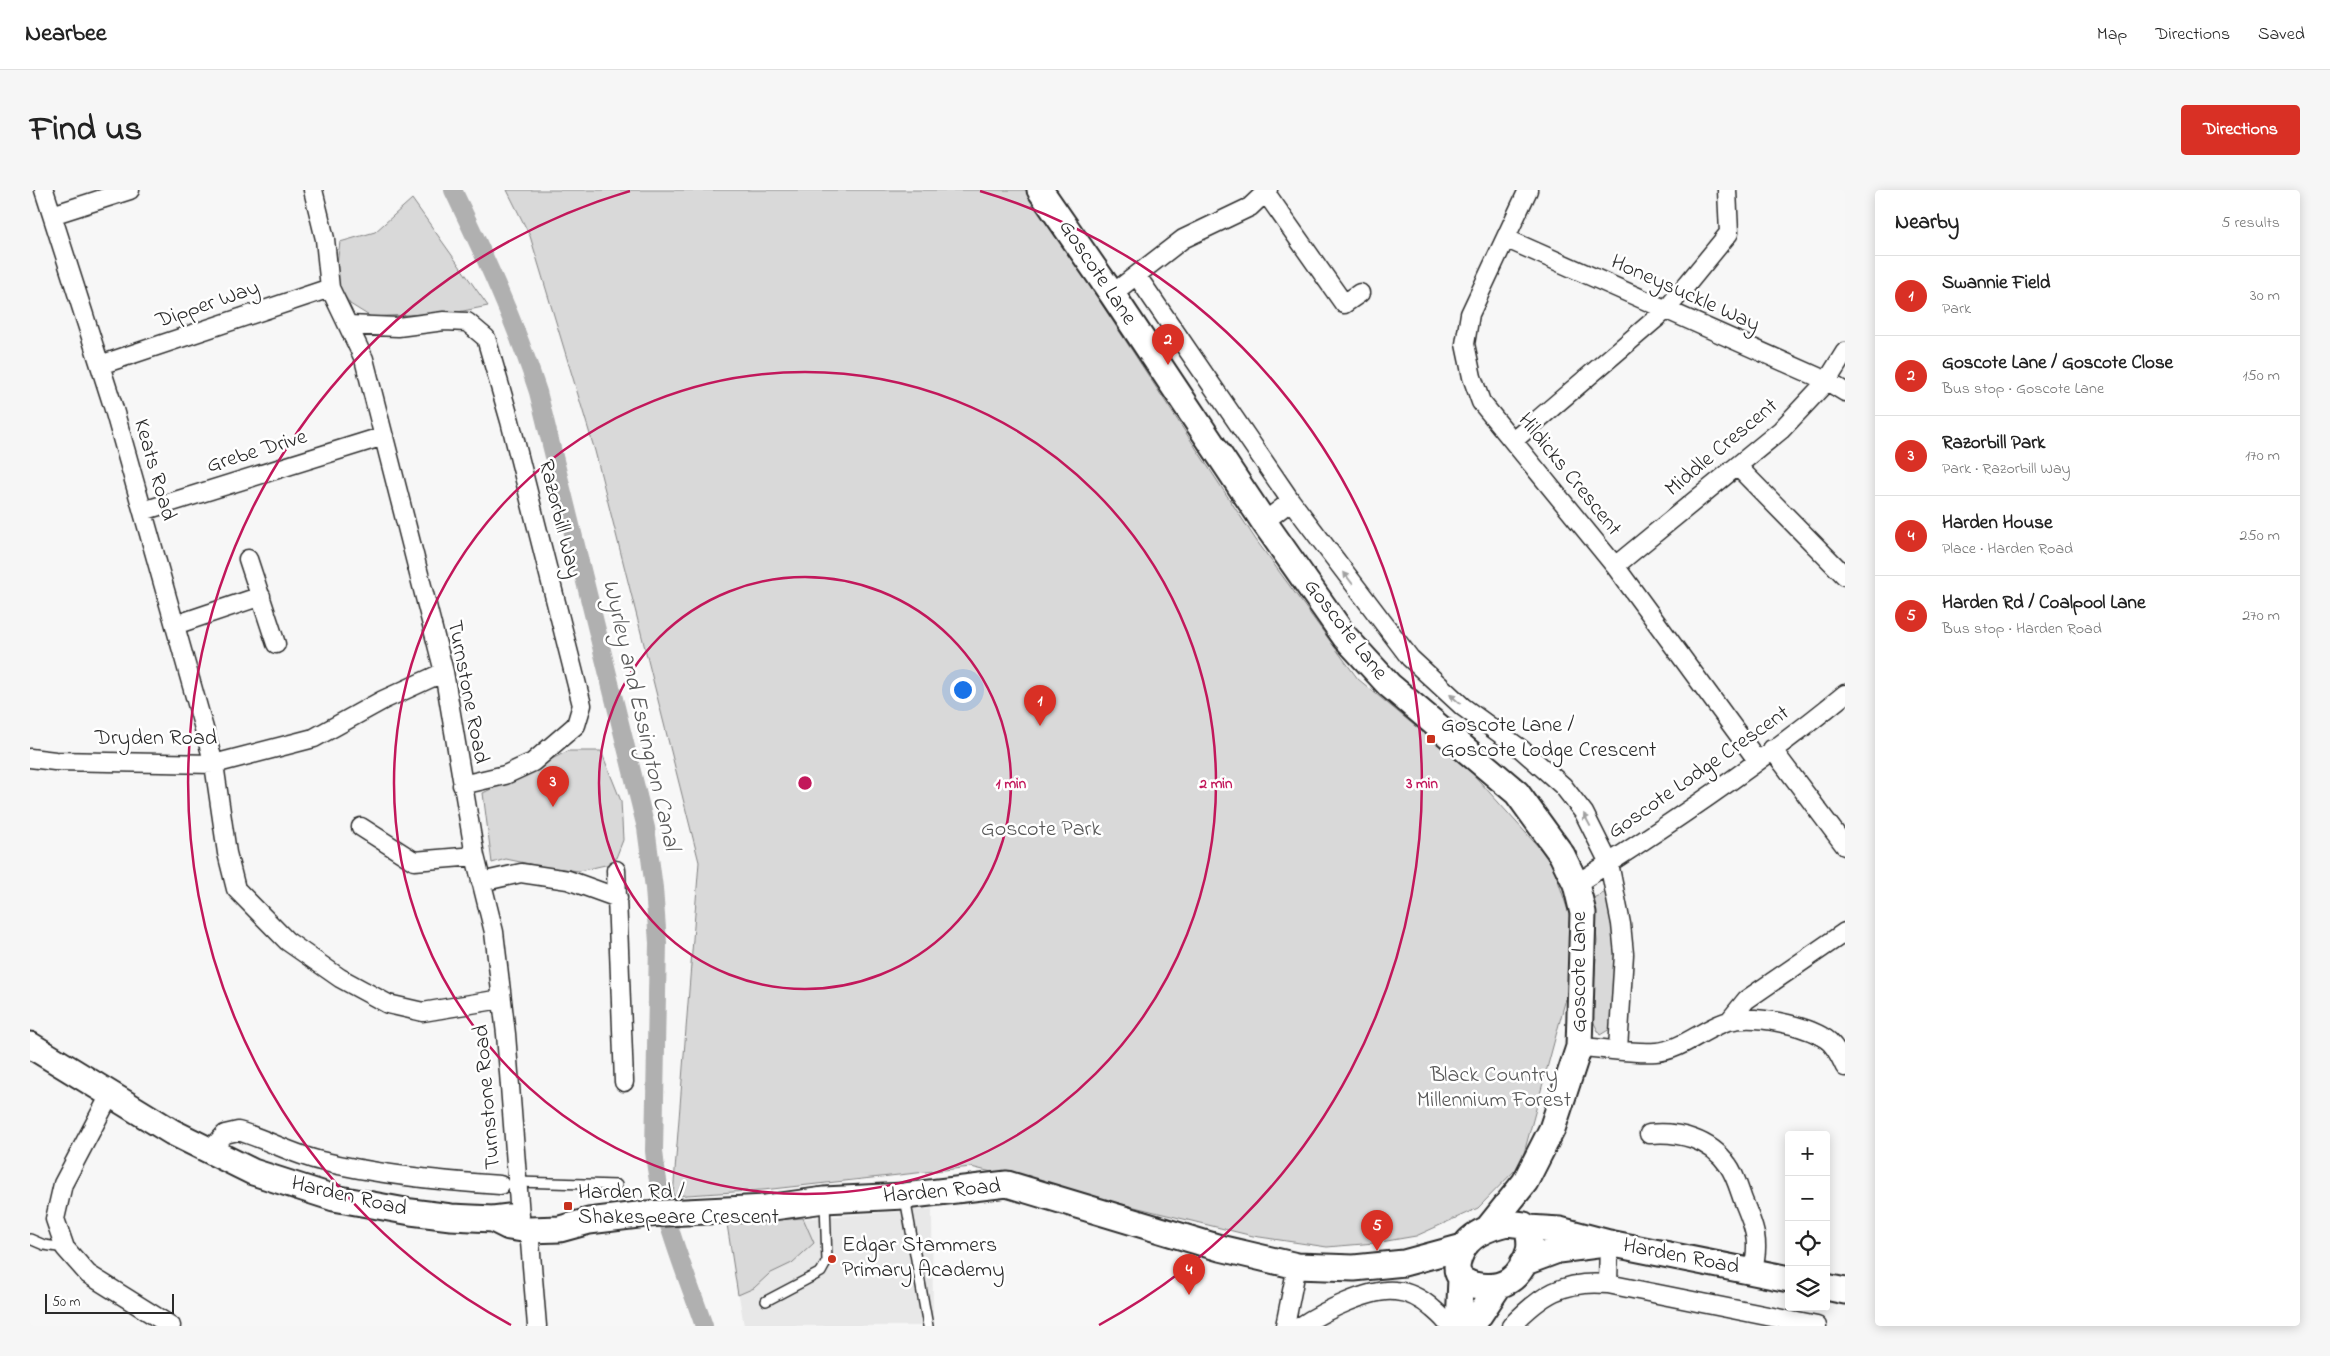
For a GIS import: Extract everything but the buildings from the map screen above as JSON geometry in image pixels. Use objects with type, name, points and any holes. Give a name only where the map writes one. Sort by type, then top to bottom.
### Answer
[{"type":"street","name":"Keats Road","points":[[44,190],[100,365],[214,764],[227,853],[236,889],[287,941],[340,978],[388,1004],[423,1012],[501,998]]},
{"type":"street","points":[[52,215],[130,190]]},
{"type":"street","name":"Turnstone Road","points":[[312,190],[325,239],[330,288],[364,359],[444,672],[475,856],[494,932],[506,1034],[518,1182],[536,1326]]},
{"type":"street","name":"Goscote Lane","points":[[1040,190],[1112,294],[1264,522],[1345,637],[1389,685],[1517,793],[1562,855],[1576,884],[1583,913],[1580,1047],[1552,1129],[1525,1182],[1490,1227]]},
{"type":"street","name":"Hildicks Crescent","points":[[1528,190],[1470,314],[1465,344],[1472,377],[1481,402],[1615,566],[1757,760]]},
{"type":"street","points":[[1513,441],[1666,310],[1728,233],[1728,190]]},
{"type":"street","points":[[1112,294],[1183,239],[1250,207],[1267,192],[1344,304],[1360,293]]},
{"type":"street","name":"Honeysuckle Way","points":[[1506,239],[1827,381],[1845,392]]},
{"type":"street","name":"Goscote Lane","points":[[1137,276],[1291,501],[1410,658],[1463,707],[1521,749],[1563,786],[1584,813],[1609,863],[1621,924],[1624,954],[1618,1049]]},
{"type":"street","name":"Dipper Way","points":[[100,365],[330,288]]},
{"type":"street","name":"Razorbill Way","points":[[348,325],[398,327],[444,321],[467,322],[486,338],[510,421],[569,647],[582,705],[576,725],[533,762],[505,775],[462,786]]},
{"type":"street","name":"Middle Crescent","points":[[1615,566],[1781,430],[1827,381],[1845,352]]},
{"type":"street","name":"Grebe Drive","points":[[143,512],[384,436]]},
{"type":"street","points":[[1737,466],[1845,576]]},
{"type":"street","points":[[1264,522],[1291,501]]},
{"type":"street","points":[[248,559],[276,644]]},
{"type":"street","points":[[175,625],[261,596]]},
{"type":"street","name":"Dryden Road","points":[[30,758],[55,761],[214,764],[314,738],[383,700],[444,672]]},
{"type":"street","name":"Goscote Lodge Crescent","points":[[1576,884],[1757,760],[1845,694]]},
{"type":"street","points":[[1772,749],[1845,846]]},
{"type":"street","points":[[361,827],[414,861],[475,856]]},
{"type":"street","points":[[616,870],[624,1082]]},
{"type":"street","points":[[481,882],[521,873],[568,880],[618,898]]},
{"type":"street","points":[[1729,1021],[1746,1000],[1845,932]]},
{"type":"street","points":[[1580,1047],[1657,1053],[1692,1040],[1729,1021],[1756,1019],[1794,1026],[1827,1039],[1842,1059],[1845,1067]]},
{"type":"street","name":"Harden Road","points":[[30,1045],[172,1132],[209,1152],[253,1172],[334,1198],[411,1212],[524,1223],[588,1221],[646,1214],[766,1208],[824,1200],[904,1196],[1007,1184],[1220,1248],[1297,1266],[1354,1268],[1404,1262],[1463,1247]]},
{"type":"street","points":[[111,1093],[63,1184],[55,1219],[65,1248],[88,1274],[171,1326]]},
{"type":"street","name":"Harden Road","points":[[209,1152],[225,1134],[238,1131],[320,1161],[450,1188],[500,1185]]},
{"type":"street","name":"Harden Road","points":[[1649,1134],[1670,1132],[1695,1139],[1718,1154],[1729,1165],[1754,1227],[1757,1254],[1752,1271]]},
{"type":"street","name":"Goscote Lane","points":[[1525,1182],[1526,1227]]},
{"type":"street","points":[[1459,1326],[1458,1263],[1463,1247],[1490,1227],[1507,1223],[1526,1227],[1530,1250],[1523,1263],[1511,1279],[1498,1287],[1472,1326]]},
{"type":"street","name":"Harden Road","points":[[1526,1227],[1560,1230],[1609,1243],[1785,1278]]},
{"type":"street","points":[[1608,1284],[1609,1243]]},
{"type":"street","name":"Harden Road","points":[[1523,1263],[1558,1250],[1609,1243]]},
{"type":"street","name":"Harden Road","points":[[1404,1262],[1459,1276]]},
{"type":"street","points":[[1285,1326],[1297,1266]]},
{"type":"street","points":[[1459,1276],[1470,1284],[1498,1287]]},
{"type":"street","name":"Harden Road","points":[[1511,1326],[1535,1302],[1560,1288],[1586,1282],[1608,1284],[1817,1326]]},
{"type":"street","points":[[1830,1288],[1845,1291]]},
{"type":"street","points":[[1301,1326],[1340,1305],[1367,1295],[1395,1291],[1421,1299],[1446,1320],[1449,1326]]},
{"type":"lane","points":[[518,1182],[617,1185]]},
{"type":"lane","points":[[904,1196],[928,1326]]},
{"type":"lane","points":[[766,1301],[821,1272],[827,1260],[824,1200]]},
{"type":"lane","points":[[30,1239],[44,1245],[65,1248]]},
{"type":"shaded area","name":"Edgar Stammers Primary Academy","points":[[932,1209],[933,1326],[744,1326],[727,1224]]},
{"type":"green space","name":"Goscote Park","points":[[507,190],[1027,190],[1256,540],[1358,679],[1472,773],[1552,862],[1572,923],[1574,969],[1521,1164],[1478,1208],[1416,1236],[1375,1243],[1327,1247],[1253,1236],[971,1167],[763,1190],[673,1196],[699,862],[595,451],[530,236]]},
{"type":"green space","points":[[412,199],[488,306],[458,312],[371,317],[350,304],[340,288],[336,271],[340,242],[375,232]]},
{"type":"green space","points":[[568,751],[601,751],[621,801],[623,840],[614,863],[579,871],[544,867],[506,859],[492,863],[483,793]]},
{"type":"green space","points":[[1606,892],[1616,953],[1610,1029],[1600,1035],[1592,1019],[1597,941],[1593,898]]},
{"type":"green space","points":[[803,1218],[814,1243],[792,1263],[769,1274],[754,1288],[738,1295],[727,1224]]},
{"type":"waterway","name":"Wyrley and Essington Canal","points":[[453,190],[488,265],[538,392],[646,828],[654,888],[658,943],[654,1151],[661,1196],[667,1218],[704,1326]]},
{"type":"place","name":"Goscote Lane / Goscote Close","points":[[1168,365]]},
{"type":"place","name":"Swannie Field","points":[[1040,726]]},
{"type":"place","name":"Goscote Lane / Goscote Lodge Crescent","points":[[1431,739]]},
{"type":"place","name":"Razorbill Park","points":[[553,807]]},
{"type":"place","name":"Harden Rd / Shakespeare Crescent","points":[[568,1206]]},
{"type":"place","name":"Harden Rd / Coalpool Lane","points":[[1377,1251]]},
{"type":"place","name":"Edgar Stammers Primary Academy","points":[[832,1259]]},
{"type":"place","name":"Harden House","points":[[1189,1295]]},
{"type":"park label","name":"Black Country Millennium Forest","points":[[1494,1088]]}]
